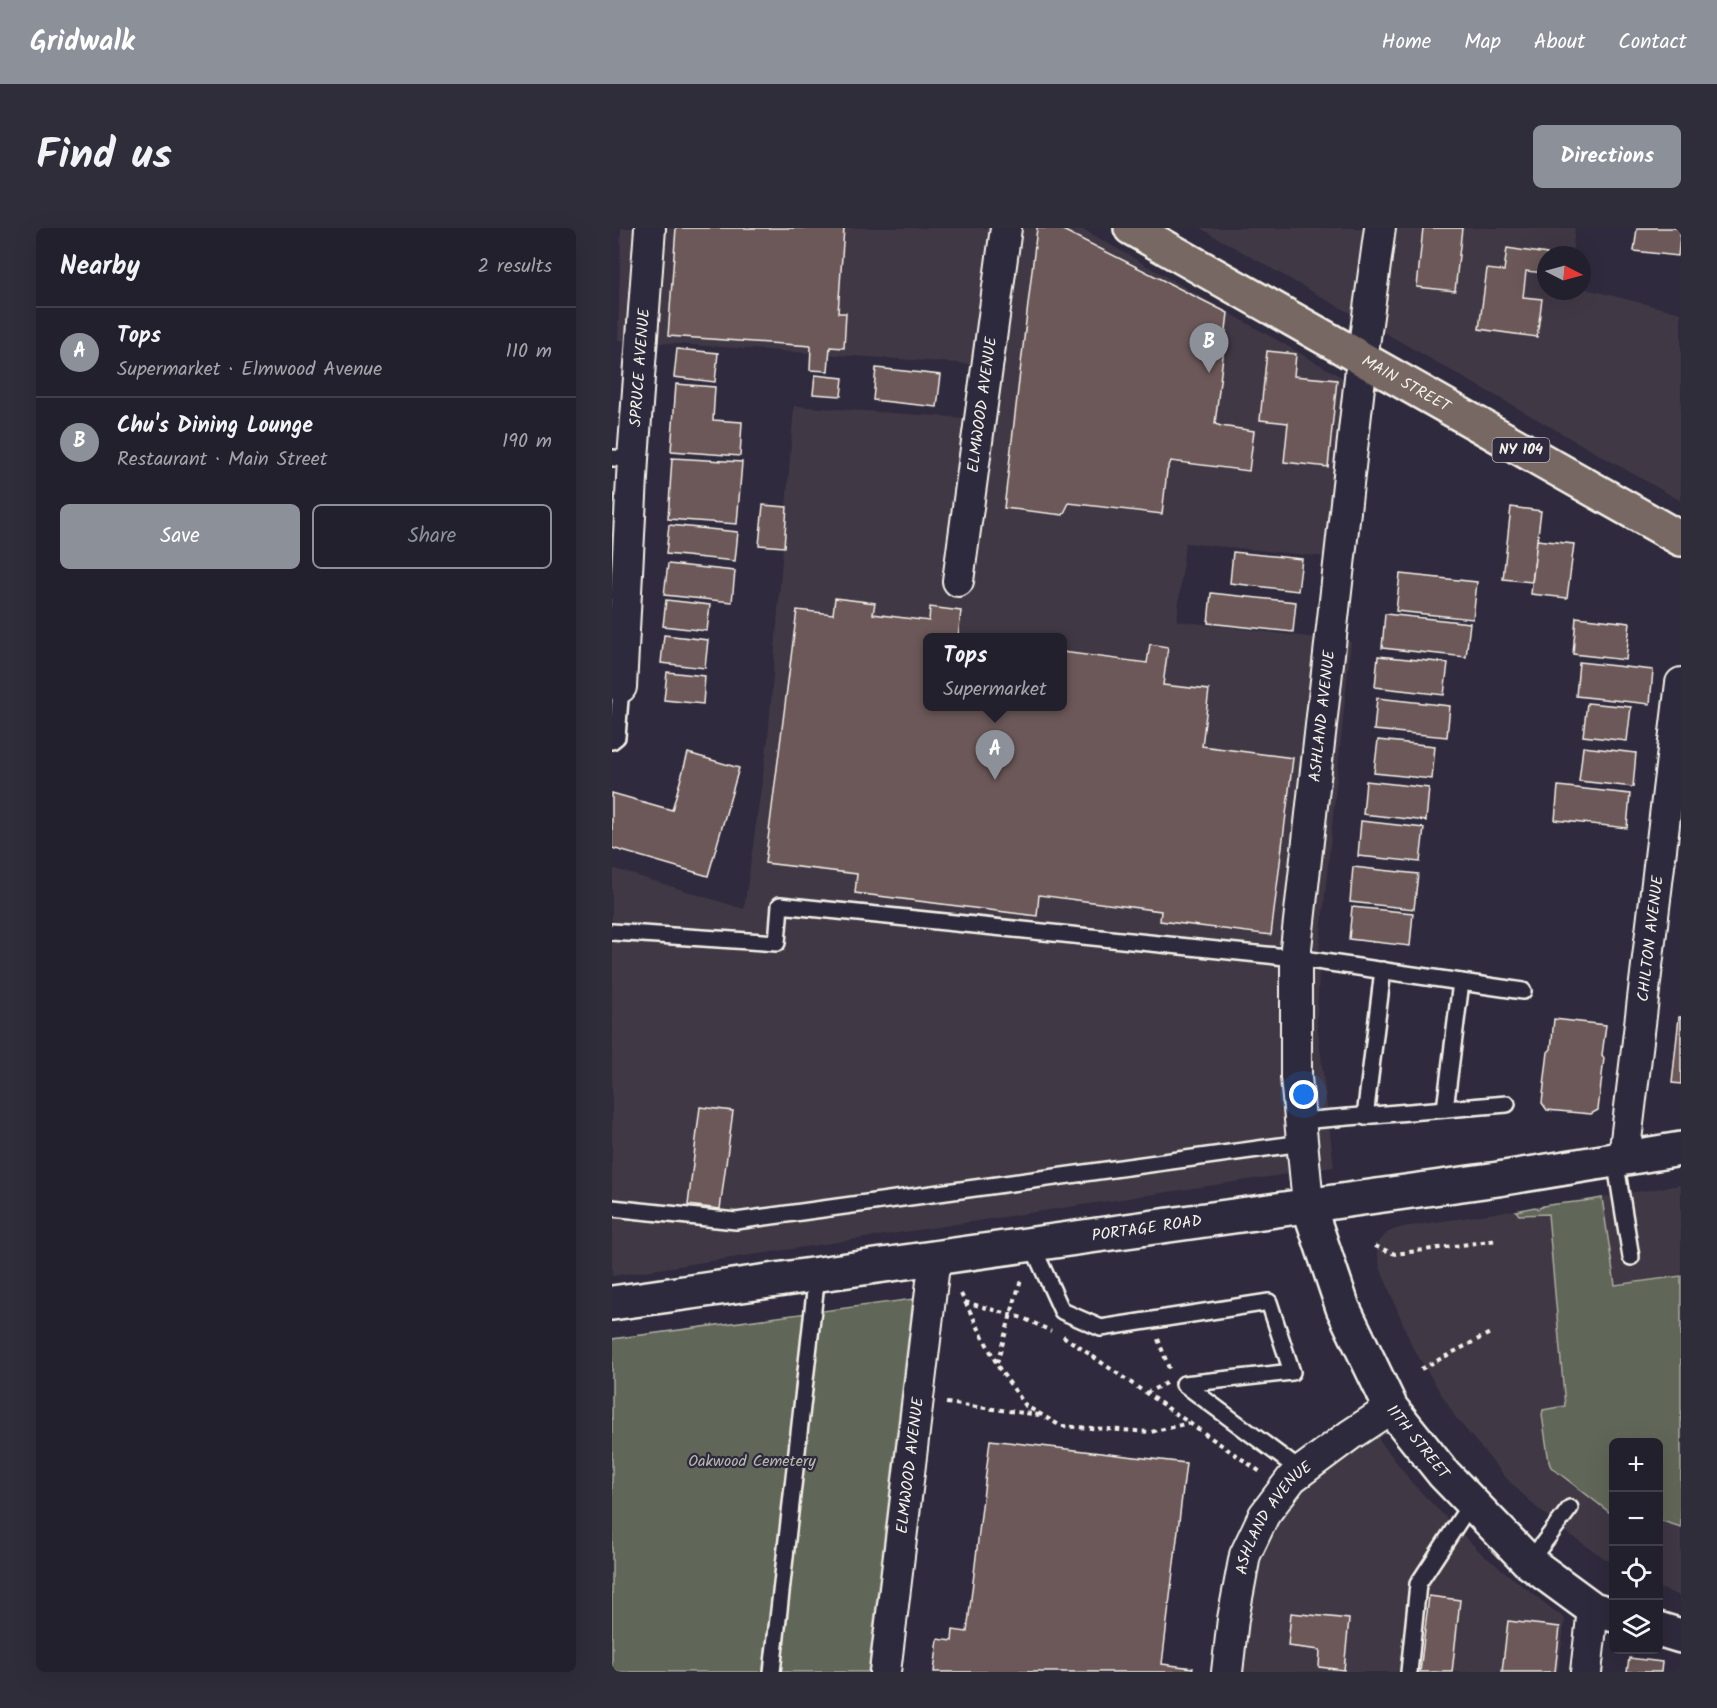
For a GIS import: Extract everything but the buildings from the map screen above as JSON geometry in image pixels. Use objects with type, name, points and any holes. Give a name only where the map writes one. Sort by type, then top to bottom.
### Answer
[{"type":"main road","name":"MAIN STREET","points":[[1131,228],[1681,540]]},
{"type":"street","name":"SPRUCE AVENUE","points":[[621,687],[619,583],[622,458],[650,228]]},
{"type":"street","name":"ELMWOOD AVENUE","points":[[958,581],[1006,228]]},
{"type":"street","name":"ASHLAND AVENUE","points":[[1308,1204],[1296,1077],[1296,958],[1362,360],[1380,228]]},
{"type":"street","name":"CHILTON AVENUE","points":[[1619,1158],[1677,752],[1681,683]]},
{"type":"street","name":"PORTAGE ROAD","points":[[612,1304],[1031,1243],[1498,1179],[1681,1149]]},
{"type":"street","name":"11TH STREET","points":[[1308,1204],[1343,1308],[1390,1408],[1443,1473],[1529,1562],[1604,1612]]},
{"type":"street","name":"ELMWOOD AVENUE","points":[[885,1672],[934,1257]]},
{"type":"street","name":"ASHLAND AVENUE","points":[[1227,1672],[1233,1619],[1245,1555],[1264,1515],[1292,1478],[1390,1408]]},
{"type":"street","points":[[1586,1672],[1604,1612]]},
{"type":"street","points":[[1663,1630],[1681,1636]]},
{"type":"lane","points":[[612,741],[617,737],[621,687]]},
{"type":"lane","points":[[612,932],[777,943],[780,904],[1296,958],[1523,991]]},
{"type":"lane","points":[[1365,1117],[1383,970]]},
{"type":"lane","points":[[1445,1109],[1461,982]]},
{"type":"lane","points":[[612,1208],[736,1221],[1301,1132],[1365,1117],[1507,1104]]},
{"type":"lane","points":[[1619,1158],[1631,1257]]},
{"type":"lane","points":[[1031,1243],[1062,1311],[1101,1328],[1269,1302],[1292,1372],[1184,1384],[1301,1471]]},
{"type":"lane","points":[[772,1672],[817,1274]]},
{"type":"lane","points":[[1409,1672],[1418,1584],[1472,1503]]},
{"type":"lane","points":[[1529,1562],[1570,1508]]},
{"type":"path","points":[[1375,1246],[1395,1254],[1498,1240]]},
{"type":"path","points":[[997,1364],[1021,1279]]},
{"type":"path","points":[[961,1294],[997,1364],[1026,1406],[1061,1426],[1151,1432],[1189,1423]]},
{"type":"path","points":[[965,1302],[1011,1314],[1064,1337],[1268,1477]]},
{"type":"path","points":[[1150,1321],[1174,1380]]},
{"type":"path","points":[[1421,1369],[1490,1333]]},
{"type":"path","points":[[945,1403],[1042,1415]]},
{"type":"shaded area","points":[[621,228],[1081,228],[1345,379],[1326,557],[1185,543],[1177,621],[1351,642],[1320,943],[1317,1022],[1334,1167],[612,1276],[612,868],[744,909],[768,739],[794,406],[964,418],[970,364],[618,340]]},
{"type":"shaded area","points":[[1200,228],[1575,228],[1573,246],[1537,246],[1537,300],[1591,300],[1591,290],[1681,313],[1681,501]]},
{"type":"shaded area","points":[[1681,1185],[1681,1596],[1663,1589],[1663,1438],[1609,1438],[1609,1561],[1569,1534],[1537,1508],[1508,1480],[1456,1418],[1412,1346],[1380,1267],[1377,1251],[1379,1242],[1388,1232],[1403,1227]]},
{"type":"shaded area","points":[[1358,1411],[1412,1483],[1482,1554],[1565,1619],[1558,1672],[1219,1672],[1234,1565],[1306,1452]]},
{"type":"green space","points":[[1602,1198],[1615,1285],[1681,1276],[1681,1527],[1663,1521],[1663,1438],[1609,1438],[1609,1512],[1551,1467],[1549,1462],[1543,1410],[1565,1406],[1548,1214],[1519,1215],[1516,1211]]},
{"type":"green space","name":"Oakwood Cemetery","points":[[913,1299],[868,1672],[612,1672],[612,1339]]},
{"type":"place","name":"Chu's Dining Lounge","points":[[1209,373]]},
{"type":"place","name":"Tops","points":[[995,780]]}]
